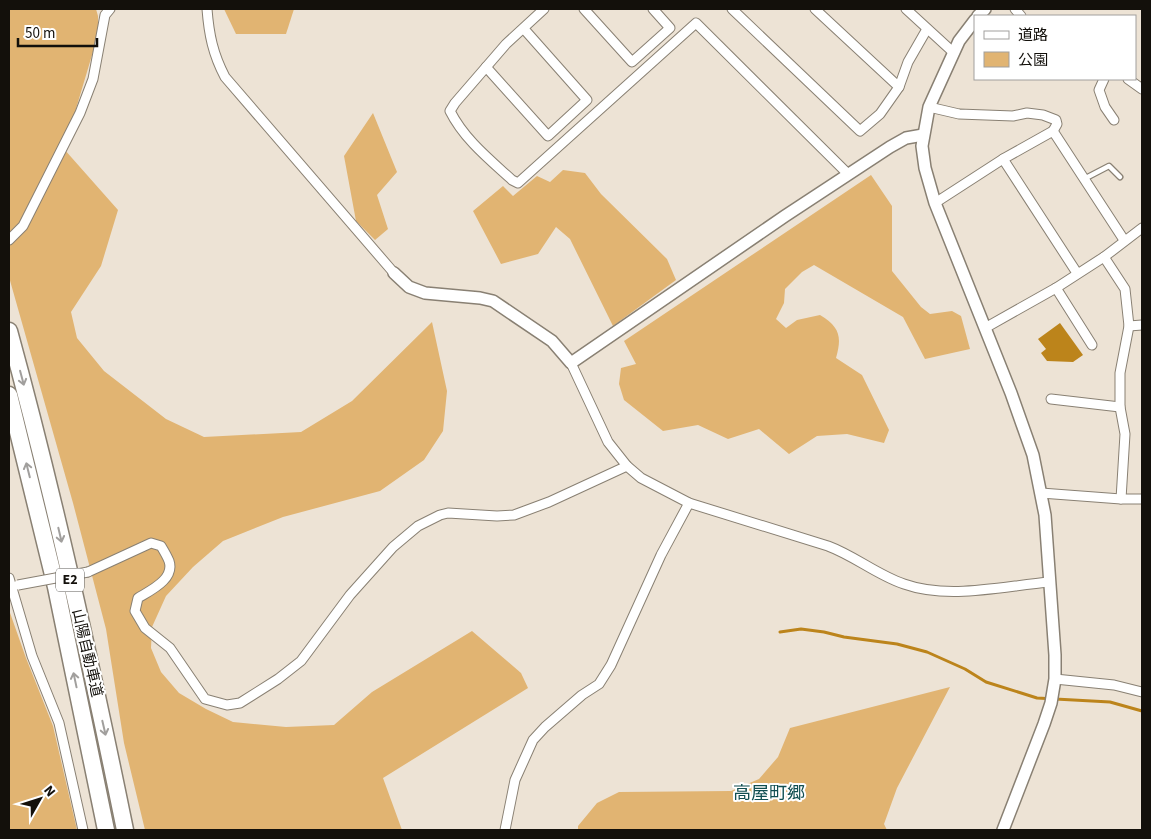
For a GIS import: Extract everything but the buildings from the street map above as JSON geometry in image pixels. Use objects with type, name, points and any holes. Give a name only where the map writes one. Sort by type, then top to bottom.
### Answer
[{"type":"highway","name":"山陽自動車道","points":[[9,331],[43,460],[125,830]]},
{"type":"highway","name":"山陽自動車道","points":[[9,395],[56,587],[106,830]]},
{"type":"street","points":[[9,240],[23,226],[80,113],[93,79],[105,15],[110,9]]},
{"type":"street","points":[[207,9],[210,36],[216,59],[225,77],[394,273],[409,287],[425,293],[493,301],[552,341],[571,363],[608,442],[627,466],[641,478],[689,503],[845,552],[880,574],[904,584],[930,591],[958,592],[1050,582]]},
{"type":"street","points":[[544,9],[506,44],[450,111],[456,124],[472,142],[512,180],[518,183],[696,24],[848,174]]},
{"type":"street","points":[[584,9],[632,62],[670,28],[653,9]]},
{"type":"street","points":[[816,9],[899,87]]},
{"type":"street","points":[[906,9],[954,53]]},
{"type":"street","points":[[736,10],[860,131],[880,114],[899,87],[908,62],[928,29]]},
{"type":"street","points":[[974,21],[959,41],[929,107],[922,146],[925,168],[935,203],[1011,394],[1033,455],[1041,493],[1055,655],[1055,679],[1051,703],[1002,830]]},
{"type":"street","points":[[486,67],[548,136],[587,100],[524,29]]},
{"type":"street","points":[[1104,80],[1100,90],[1105,107],[1114,120]]},
{"type":"street","points":[[1129,80],[1142,89]]},
{"type":"street","points":[[929,107],[959,114],[1013,116],[1027,113],[1044,115],[1056,120],[1057,124],[1053,131],[1003,159],[935,203]]},
{"type":"street","points":[[1053,131],[1124,240]]},
{"type":"street","points":[[571,363],[848,174],[906,138],[923,135]]},
{"type":"street","points":[[1003,159],[1077,273]]},
{"type":"street","points":[[985,328],[1056,288],[1104,257],[1142,228]]},
{"type":"street","points":[[1104,257],[1125,289],[1129,326],[1120,373],[1120,407],[1124,434],[1121,499]]},
{"type":"street","points":[[1056,288],[1092,345]]},
{"type":"street","points":[[1129,326],[1142,324]]},
{"type":"street","points":[[1051,399],[1120,407]]},
{"type":"street","points":[[83,830],[59,723],[32,656],[13,583],[88,572],[152,542],[161,546],[170,562],[169,571],[165,580],[138,598],[135,611],[145,628],[170,648],[205,699],[227,706],[240,703],[278,679],[301,660],[350,595],[393,547],[418,526],[448,513],[496,516],[514,515],[549,502],[627,466]]},
{"type":"street","points":[[1041,493],[1142,499]]},
{"type":"street","points":[[505,830],[515,780],[533,740],[552,720],[582,695],[599,684],[611,666],[661,555],[689,503]]},
{"type":"street","points":[[1055,679],[1114,685],[1142,692]]},
{"type":"lane","points":[[1084,179],[1109,166],[1120,177]]},
{"type":"green space","points":[[9,9],[96,9],[98,35],[64,149],[118,210],[101,266],[71,312],[77,338],[104,371],[166,419],[204,437],[301,432],[352,401],[432,322],[447,391],[443,431],[424,460],[380,491],[283,517],[223,541],[193,567],[166,596],[152,627],[151,648],[161,672],[179,693],[233,722],[286,727],[334,725],[372,692],[472,631],[521,673],[528,688],[383,778],[402,830],[145,830],[124,743],[106,629],[73,503],[9,277]]},
{"type":"green space","points":[[224,9],[294,9],[286,34],[236,34]]},
{"type":"green space","points":[[373,113],[397,172],[377,195],[388,229],[375,240],[356,221],[344,156]]},
{"type":"green space","points":[[563,170],[585,173],[601,194],[667,259],[676,280],[613,326],[570,239],[556,227],[538,254],[501,264],[473,211],[503,186],[513,196],[537,176],[550,182]]},
{"type":"green space","points":[[871,175],[892,206],[892,271],[921,307],[930,314],[952,311],[961,316],[970,349],[925,359],[903,317],[814,265],[802,272],[785,289],[784,303],[776,319],[786,328],[797,320],[820,315],[832,324],[839,338],[836,358],[862,375],[889,430],[884,443],[847,434],[817,436],[789,454],[759,429],[728,439],[698,425],[663,431],[624,400],[619,384],[621,368],[636,364],[624,341]]},
{"type":"green space","points":[[9,610],[53,726],[77,830],[9,830]]},
{"type":"green space","points":[[950,687],[897,788],[884,824],[887,830],[578,830],[578,826],[597,803],[619,792],[731,791],[759,779],[778,757],[790,728]]},
{"type":"shaded area","points":[[1060,323],[1083,355],[1073,362],[1047,361],[1041,353],[1046,349],[1038,339]]},
{"type":"waterway","points":[[780,632],[801,629],[897,644],[927,652],[965,669],[986,682],[1037,698],[1110,702],[1142,711]]},
{"type":"district","name":"高屋町郷","points":[[769,793]]}]
